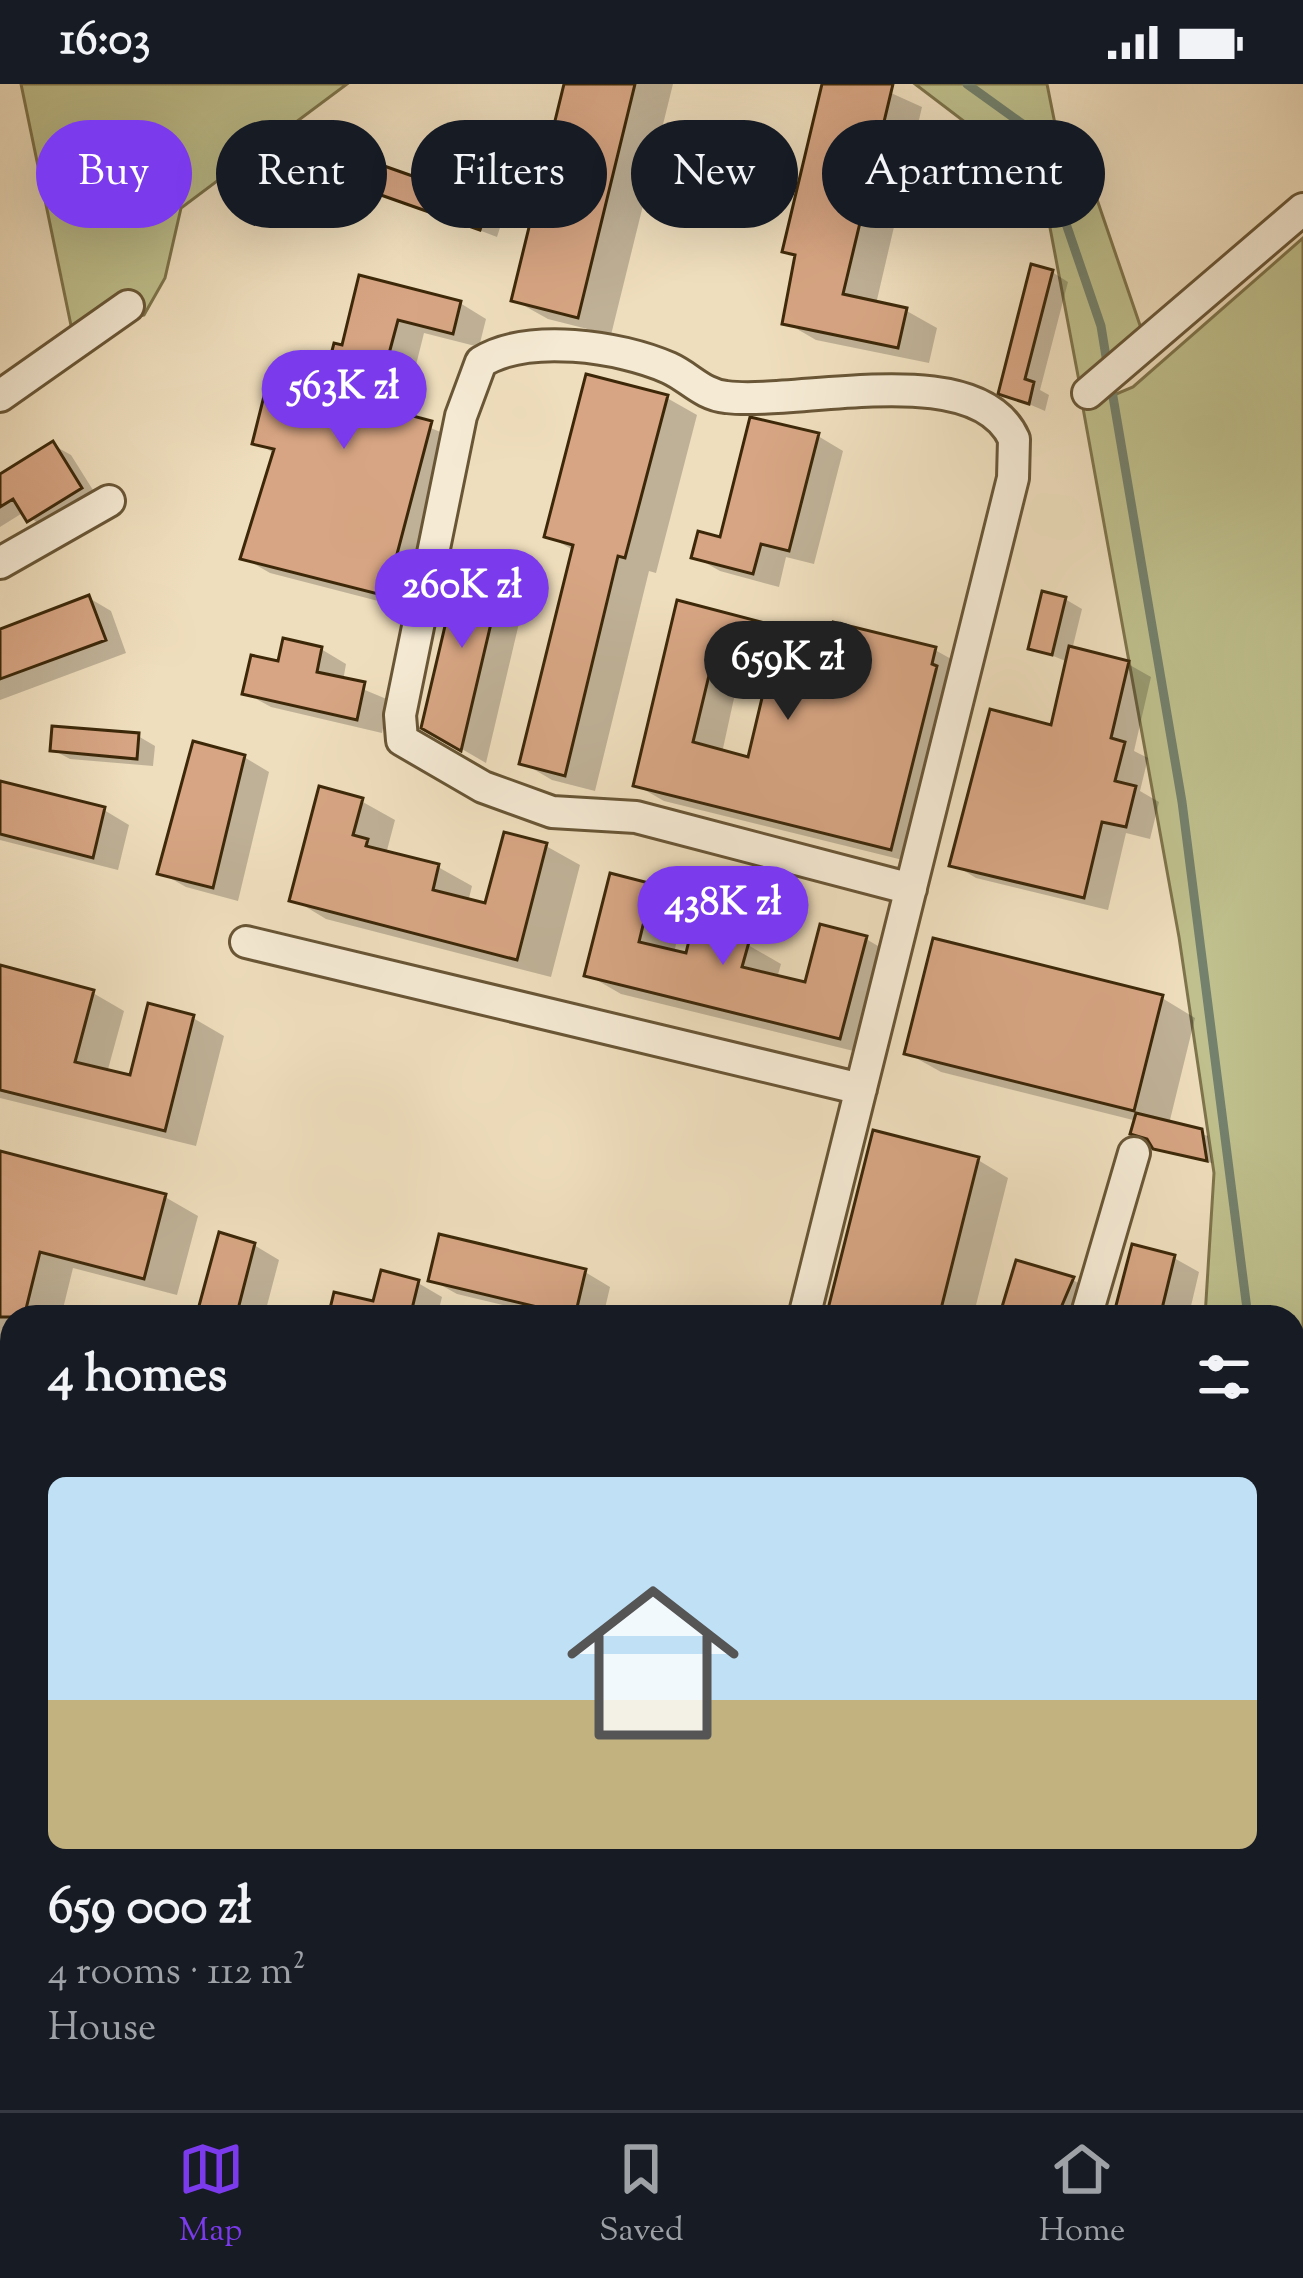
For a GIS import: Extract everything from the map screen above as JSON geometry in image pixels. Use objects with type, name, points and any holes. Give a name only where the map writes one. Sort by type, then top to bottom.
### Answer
[{"type":"street","points":[[1088,393],[1303,209]]},
{"type":"street","points":[[0,396],[128,306]]},
{"type":"street","points":[[807,1305],[911,889],[1013,478],[1014,439],[1008,426],[967,400],[892,389],[720,397],[653,362],[561,345],[524,345],[481,362],[461,416],[400,715],[402,740],[482,787],[552,812],[636,817],[911,889]]},
{"type":"street","points":[[0,562],[109,501]]},
{"type":"street","points":[[246,943],[861,1089]]},
{"type":"street","points":[[1090,1305],[1134,1153]]},
{"type":"green space","points":[[21,84],[347,84],[299,120],[216,120],[216,182],[192,200],[192,120],[36,120],[36,156]]},
{"type":"green space","points":[[915,84],[1047,84],[1054,120],[962,120]]},
{"type":"green space","points":[[1105,223],[1143,334],[1079,381],[1050,228],[1105,228]]},
{"type":"green space","points":[[51,228],[176,228],[165,278],[144,315],[73,335]]},
{"type":"green space","points":[[1303,238],[1303,1305],[1206,1305],[1214,1173],[1179,937],[1083,408],[1133,387]]},
{"type":"building","points":[[564,84],[635,84],[607,199],[607,120],[555,120]]},
{"type":"building","points":[[822,84],[893,84],[884,120],[822,120],[822,228],[859,228],[843,294],[907,308],[898,348],[782,324],[795,255],[782,252],[788,228],[798,228],[798,185]]},
{"type":"building","points":[[387,167],[411,175],[411,206],[387,197]]},
{"type":"building","points":[[529,228],[600,228],[578,318],[511,301]]},
{"type":"building","points":[[1031,264],[1053,270],[1025,379],[1034,382],[1029,404],[998,394]]},
{"type":"building","points":[[359,275],[461,301],[453,334],[398,320],[375,406],[432,421],[386,596],[240,559],[274,449],[252,444],[268,380],[321,393],[334,343],[342,345]]},
{"type":"building","points":[[586,374],[668,395],[625,558],[618,556],[565,776],[519,764],[573,545],[544,537]]},
{"type":"building","points":[[750,417],[819,433],[789,551],[761,544],[753,574],[691,558],[698,531],[720,537]]},
{"type":"building","points":[[53,441],[82,488],[27,522],[13,499],[0,507],[0,474]]},
{"type":"building","points":[[461,558],[504,568],[461,751],[421,728]]},
{"type":"building","points":[[1042,591],[1066,597],[1052,655],[1028,649]]},
{"type":"building","points":[[89,595],[106,640],[0,679],[0,629]]},
{"type":"building","points":[[677,600],[826,639],[833,622],[936,647],[932,664],[937,666],[891,850],[633,786]],"holes":[[[711,667],[766,681],[748,757],[693,742]]]},
{"type":"building","points":[[283,638],[322,647],[317,672],[365,682],[357,720],[242,694],[251,655],[278,661]]},
{"type":"building","points":[[1069,646],[1129,661],[1111,738],[1125,742],[1115,781],[1136,786],[1126,827],[1102,822],[1084,898],[949,866],[990,709],[1051,725]]},
{"type":"building","points":[[52,726],[139,733],[137,759],[50,751]]},
{"type":"building","points":[[193,741],[245,755],[213,888],[157,874]]},
{"type":"building","points":[[0,781],[105,807],[93,858],[0,834]]},
{"type":"building","points":[[319,786],[363,798],[353,835],[368,839],[366,846],[439,864],[433,890],[485,903],[504,832],[547,843],[517,960],[289,901]]},
{"type":"building","points":[[610,873],[653,884],[639,942],[686,953],[692,928],[749,942],[742,967],[805,982],[820,924],[867,936],[840,1039],[584,976]]},
{"type":"building","points":[[933,938],[1163,995],[1134,1111],[904,1054]]},
{"type":"building","points":[[0,965],[94,990],[75,1062],[130,1075],[148,1003],[194,1015],[165,1131],[0,1090]]},
{"type":"building","points":[[1136,1113],[1202,1129],[1207,1161],[1153,1149],[1147,1139],[1130,1134]]},
{"type":"building","points":[[873,1130],[979,1157],[942,1305],[829,1305]]},
{"type":"building","points":[[0,1151],[166,1194],[144,1279],[40,1252],[27,1305],[0,1305]]},
{"type":"building","points":[[219,1232],[255,1243],[239,1305],[199,1305]]},
{"type":"building","points":[[439,1234],[586,1269],[578,1305],[529,1305],[428,1281]]},
{"type":"building","points":[[1132,1244],[1175,1255],[1163,1305],[1116,1305]]},
{"type":"building","points":[[1016,1260],[1074,1277],[1062,1305],[1003,1305]]},
{"type":"building","points":[[381,1270],[419,1280],[413,1305],[331,1305],[334,1292],[373,1301]]},
{"type":"waterway","points":[[967,84],[1035,133],[1101,326],[1108,369]]},
{"type":"waterway","points":[[1111,385],[1182,802],[1246,1305]]}]
